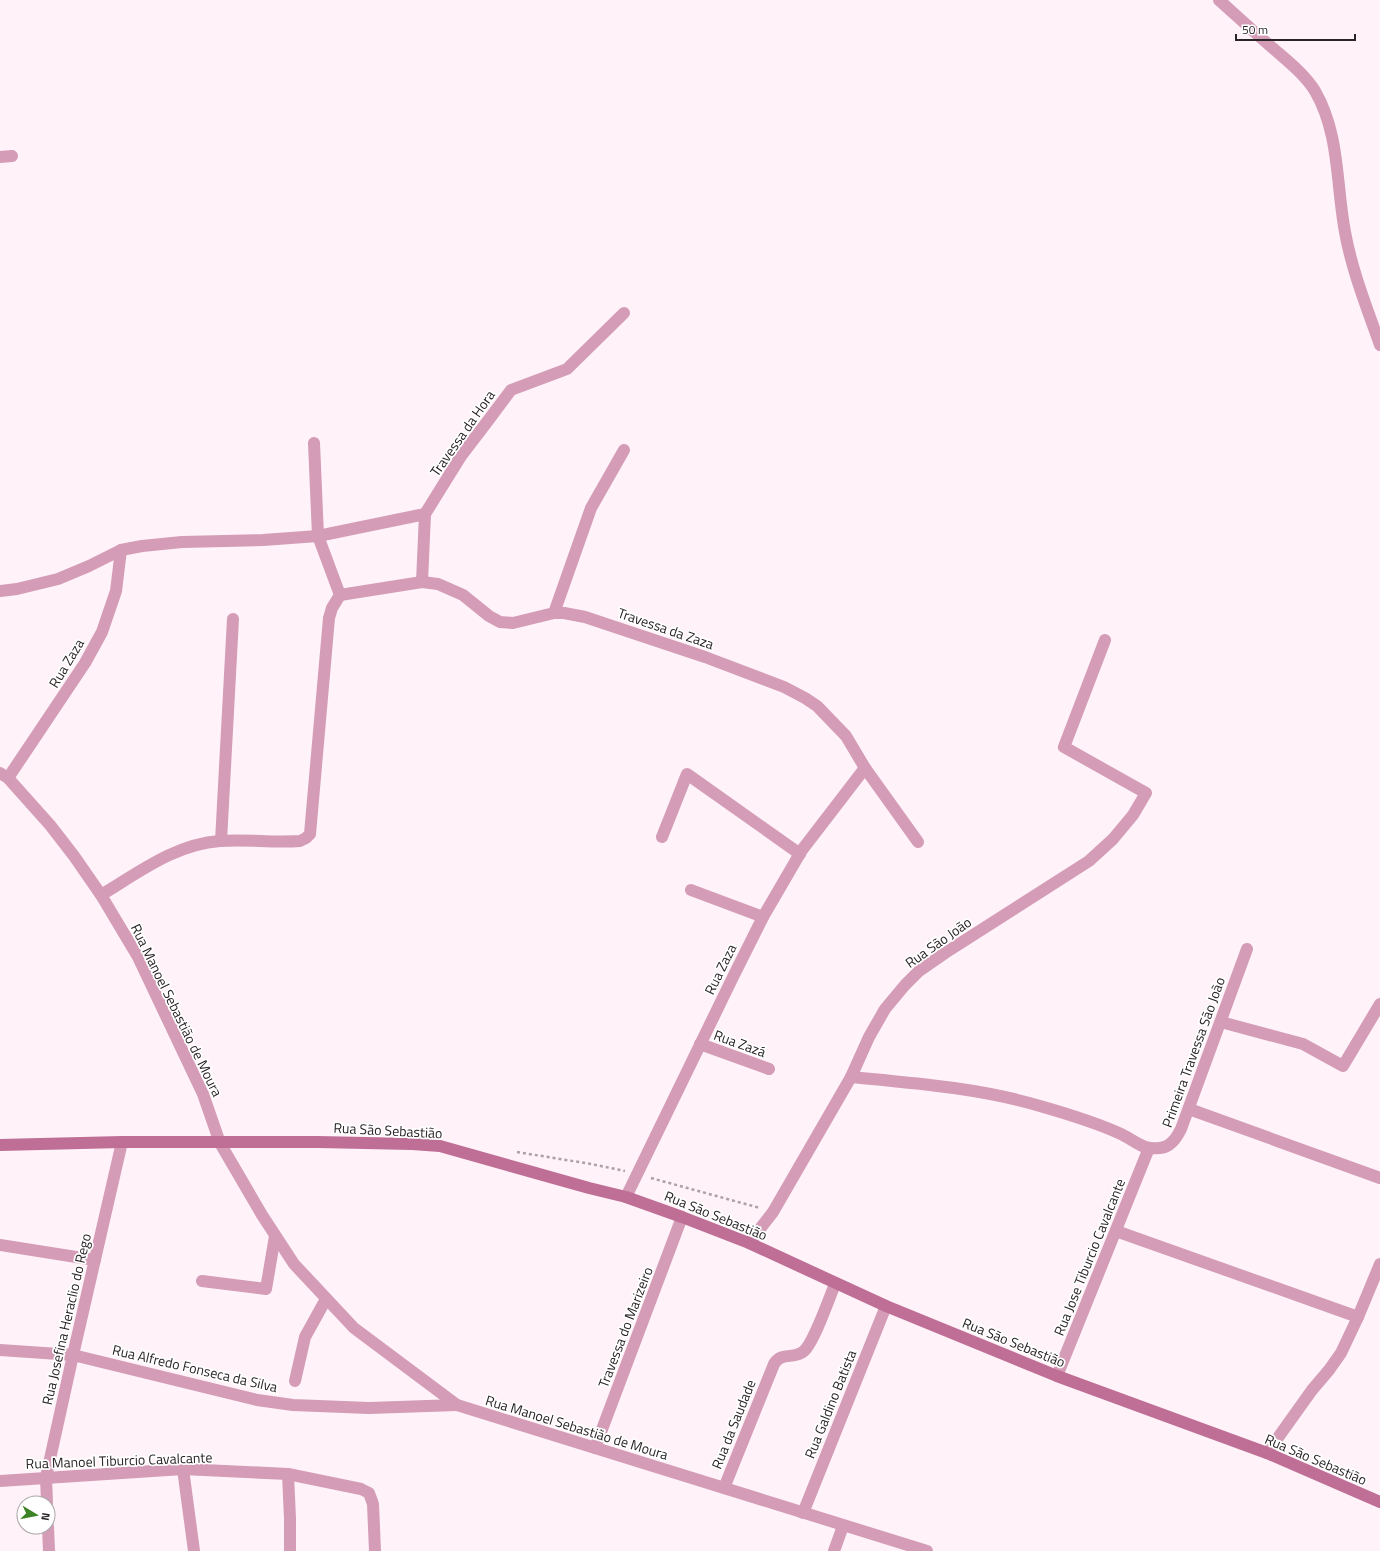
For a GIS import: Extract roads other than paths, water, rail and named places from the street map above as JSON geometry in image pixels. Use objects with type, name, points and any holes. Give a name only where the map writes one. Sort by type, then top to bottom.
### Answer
[{"type":"street","points":[[1219,0],[1304,76],[1316,92],[1328,122],[1336,158],[1345,232],[1353,270],[1380,345]]},
{"type":"street","points":[[0,158],[12,156]]},
{"type":"street","name":"Travessa da Hora","points":[[422,582],[425,514],[461,456],[511,390],[567,369],[624,313]]},
{"type":"street","points":[[101,895],[177,851],[194,845],[220,841],[288,842],[303,840],[310,834],[329,618],[332,608],[340,595],[318,536],[314,443]]},
{"type":"street","points":[[554,613],[592,508],[624,450]]},
{"type":"street","points":[[0,591],[17,589],[58,579],[121,550],[182,542],[263,540],[318,536],[425,514]]},
{"type":"street","name":"Rua Zaza","points":[[4,775],[85,663],[102,632],[116,591],[121,550]]},
{"type":"street","name":"Travessa da Zaza","points":[[340,595],[422,582],[438,584],[456,591],[470,600],[489,616],[500,622],[513,624],[554,613],[573,615],[613,625],[660,643],[705,657],[784,687],[817,706],[834,722],[846,736],[865,768],[918,842]]},
{"type":"street","points":[[220,841],[233,619]]},
{"type":"street","name":"Rua São João","points":[[749,1243],[774,1212],[851,1077],[869,1037],[885,1009],[905,985],[919,971],[1089,861],[1113,839],[1133,815],[1146,792],[1064,748],[1105,640]]},
{"type":"street","name":"Rua Zaza","points":[[626,1197],[763,917],[800,854],[865,768]]},
{"type":"street","points":[[662,837],[687,774],[800,854]]},
{"type":"street","name":"Rua Manoel Sebastião de Moura","points":[[4,775],[50,825],[101,895],[138,957],[202,1094],[220,1143],[275,1236],[294,1264],[354,1328],[457,1405],[927,1551]]},
{"type":"street","points":[[691,890],[763,917]]},
{"type":"street","name":"Primeira Travessa São João","points":[[1149,1148],[1162,1149],[1172,1144],[1178,1135],[1189,1110],[1247,950]]},
{"type":"street","points":[[1221,1022],[1303,1044],[1343,1066],[1380,1004]]},
{"type":"street","name":"Rua Zazá","points":[[700,1044],[769,1069]]},
{"type":"street","points":[[851,1077],[897,1081],[998,1096],[1038,1105],[1089,1121],[1121,1134],[1149,1148]]},
{"type":"street","points":[[1189,1110],[1380,1178]]},
{"type":"street","name":"Rua São Sebastião","points":[[0,1145],[122,1142],[318,1142],[440,1146],[626,1197],[682,1217],[749,1243],[835,1284],[886,1306],[1057,1376],[1267,1453],[1380,1502]]},
{"type":"street","name":"Rua Josefina Heraclio do Rego","points":[[47,1495],[46,1477],[122,1142]]},
{"type":"street","name":"Rua Jose Tiburcio Cavalcante","points":[[1057,1376],[1149,1148]]},
{"type":"street","name":"Travessa do Marizeiro","points":[[595,1448],[682,1217]]},
{"type":"street","points":[[1116,1231],[1358,1317]]},
{"type":"street","points":[[202,1281],[266,1289],[275,1236]]},
{"type":"street","points":[[0,1245],[95,1260]]},
{"type":"street","points":[[1267,1453],[1312,1390],[1335,1362],[1358,1317],[1380,1264]]},
{"type":"street","name":"Rua da Saudade","points":[[724,1488],[770,1371],[779,1358],[800,1354],[807,1348],[835,1284]]},
{"type":"street","points":[[295,1381],[305,1337],[326,1299]]},
{"type":"street","name":"Rua Galdino Batista","points":[[803,1513],[886,1306]]},
{"type":"street","name":"Rua Alfredo Fonseca da Silva","points":[[0,1350],[73,1355],[257,1400],[293,1405],[369,1408],[457,1405]]},
{"type":"street","points":[[183,1469],[194,1551]]},
{"type":"street","name":"Rua Manoel Tiburcio Cavalcante","points":[[0,1480],[183,1469],[288,1474],[362,1489],[369,1493],[373,1504],[375,1551]]},
{"type":"street","points":[[288,1474],[290,1551]]},
{"type":"street","points":[[834,1551],[843,1526]]},
{"type":"street","points":[[48,1535],[49,1551]]}]
